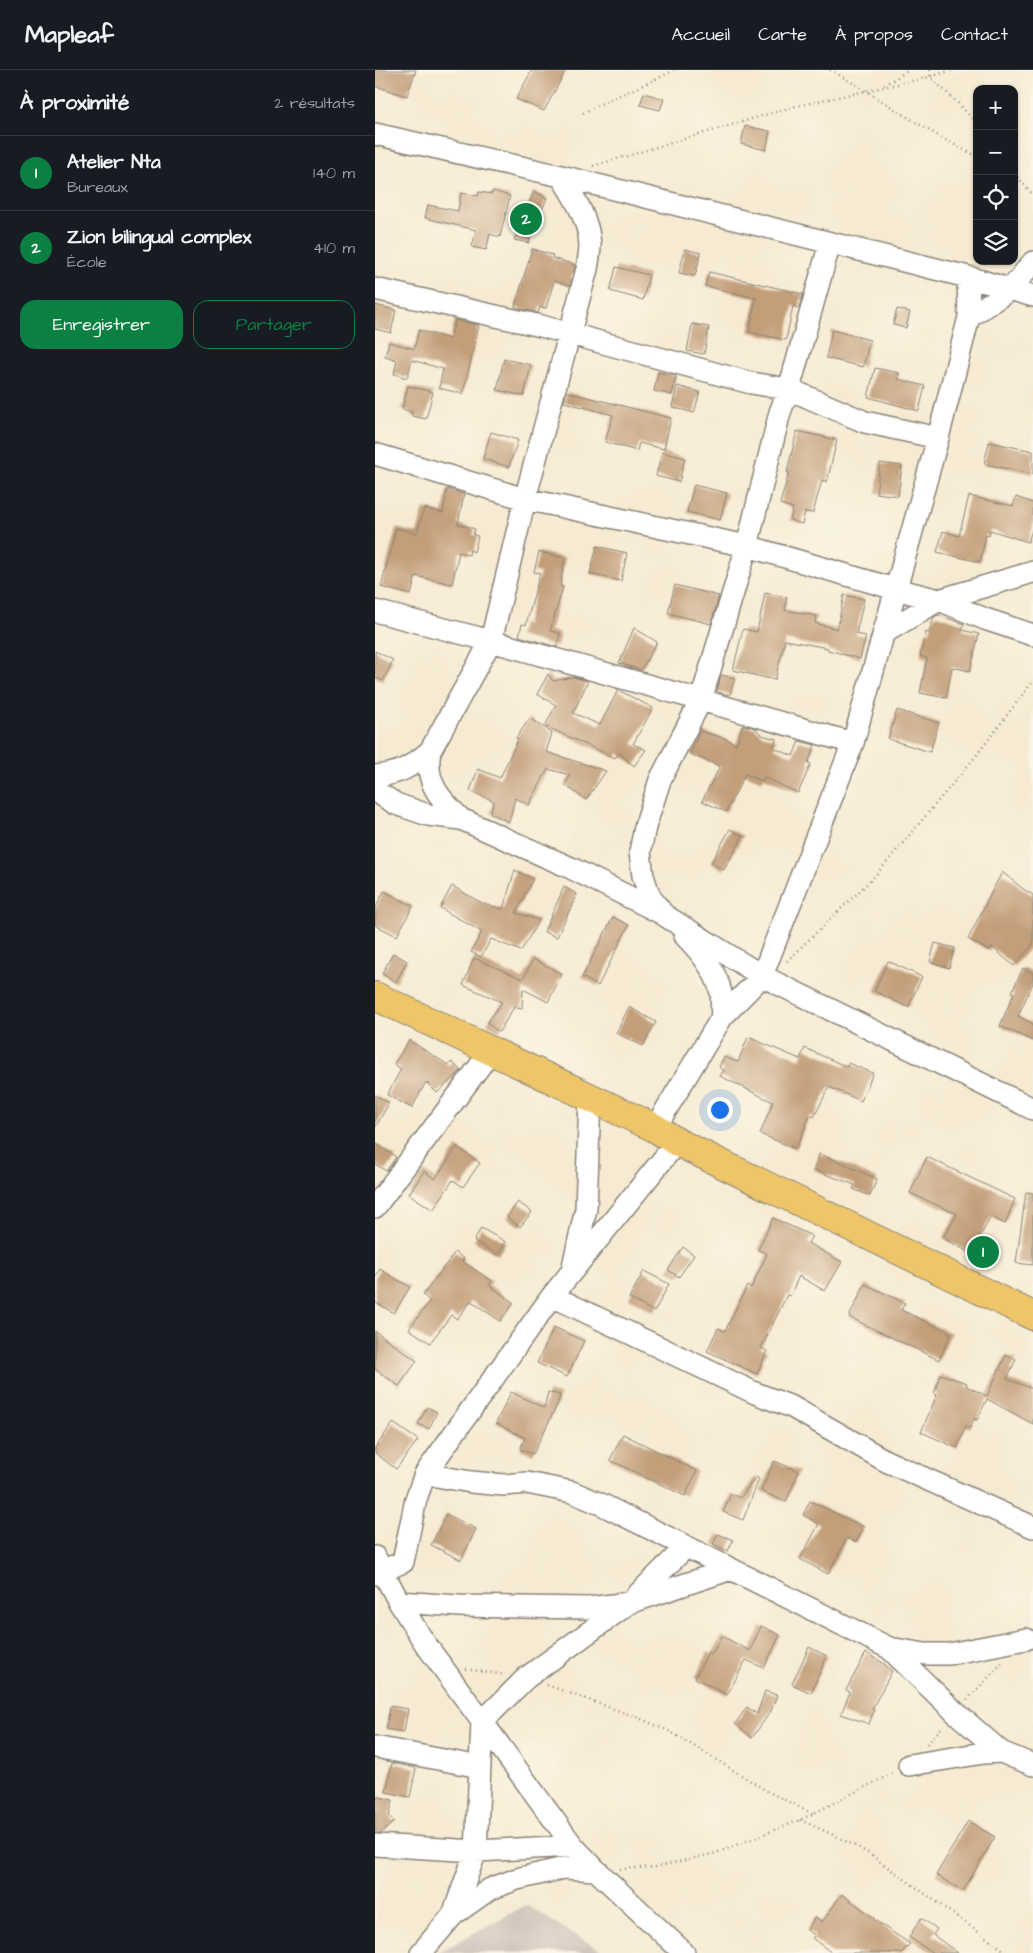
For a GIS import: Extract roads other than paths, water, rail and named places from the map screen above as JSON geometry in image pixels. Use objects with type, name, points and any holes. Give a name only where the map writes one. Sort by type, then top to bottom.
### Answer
[{"type":"main road","points":[[375,996],[590,1098],[1033,1316]]},
{"type":"street","points":[[375,134],[561,176],[968,277],[1033,296]]},
{"type":"street","points":[[375,776],[394,774],[414,764],[430,751],[491,641],[525,499],[587,269],[590,245],[585,222],[575,199],[561,176]]},
{"type":"street","points":[[721,1017],[721,993],[713,971],[698,948],[664,915],[650,897],[643,876],[640,852],[645,827],[660,780],[701,700],[747,546],[780,412],[789,389],[830,243]]},
{"type":"street","points":[[969,317],[1011,289],[1033,262]]},
{"type":"street","points":[[684,1953],[595,1870],[573,1846],[441,1665],[377,1567],[403,1562],[416,1499],[425,1474],[552,1296],[572,1272],[666,1135],[721,1017],[762,976],[853,743],[938,438],[969,317],[968,277]]},
{"type":"street","points":[[375,289],[541,326],[751,383],[789,389],[865,422],[938,438]]},
{"type":"street","points":[[751,383],[780,412]]},
{"type":"street","points":[[375,454],[525,499],[747,546],[939,600],[985,619],[1033,635]]},
{"type":"street","points":[[884,633],[939,600],[1033,572]]},
{"type":"street","points":[[375,611],[491,641],[853,743]]},
{"type":"street","points":[[430,751],[429,774],[435,790],[446,805],[461,819]]},
{"type":"street","points":[[375,791],[396,804],[420,812],[461,819],[571,868],[664,915],[762,976],[1033,1109]]},
{"type":"street","points":[[375,1207],[491,1051]]},
{"type":"street","points":[[572,1272],[586,1209],[590,1098]]},
{"type":"street","points":[[552,1296],[755,1393],[792,1407],[886,1462],[1033,1527]]},
{"type":"street","points":[[425,1474],[480,1483],[504,1485],[527,1483],[572,1492],[603,1505],[889,1648],[925,1654],[949,1654],[1026,1638]]},
{"type":"street","points":[[453,1914],[476,1851],[482,1722],[526,1678],[629,1603],[686,1547]]},
{"type":"street","points":[[399,1602],[459,1606],[588,1608],[629,1603],[731,1569]]},
{"type":"street","points":[[889,1648],[955,1712],[1001,1752],[1033,1765]]},
{"type":"street","points":[[375,1746],[479,1767]]},
{"type":"street","points":[[909,1765],[983,1753],[1001,1752]]},
{"type":"street","points":[[375,1845],[476,1851],[573,1846]]},
{"type":"street","points":[[421,1953],[453,1914],[490,1889],[517,1879],[563,1868],[595,1870]]},
{"type":"place","name":"Zion bilingual complex","points":[[526,219]]},
{"type":"place","name":"Atelier Nta","points":[[983,1252]]}]
